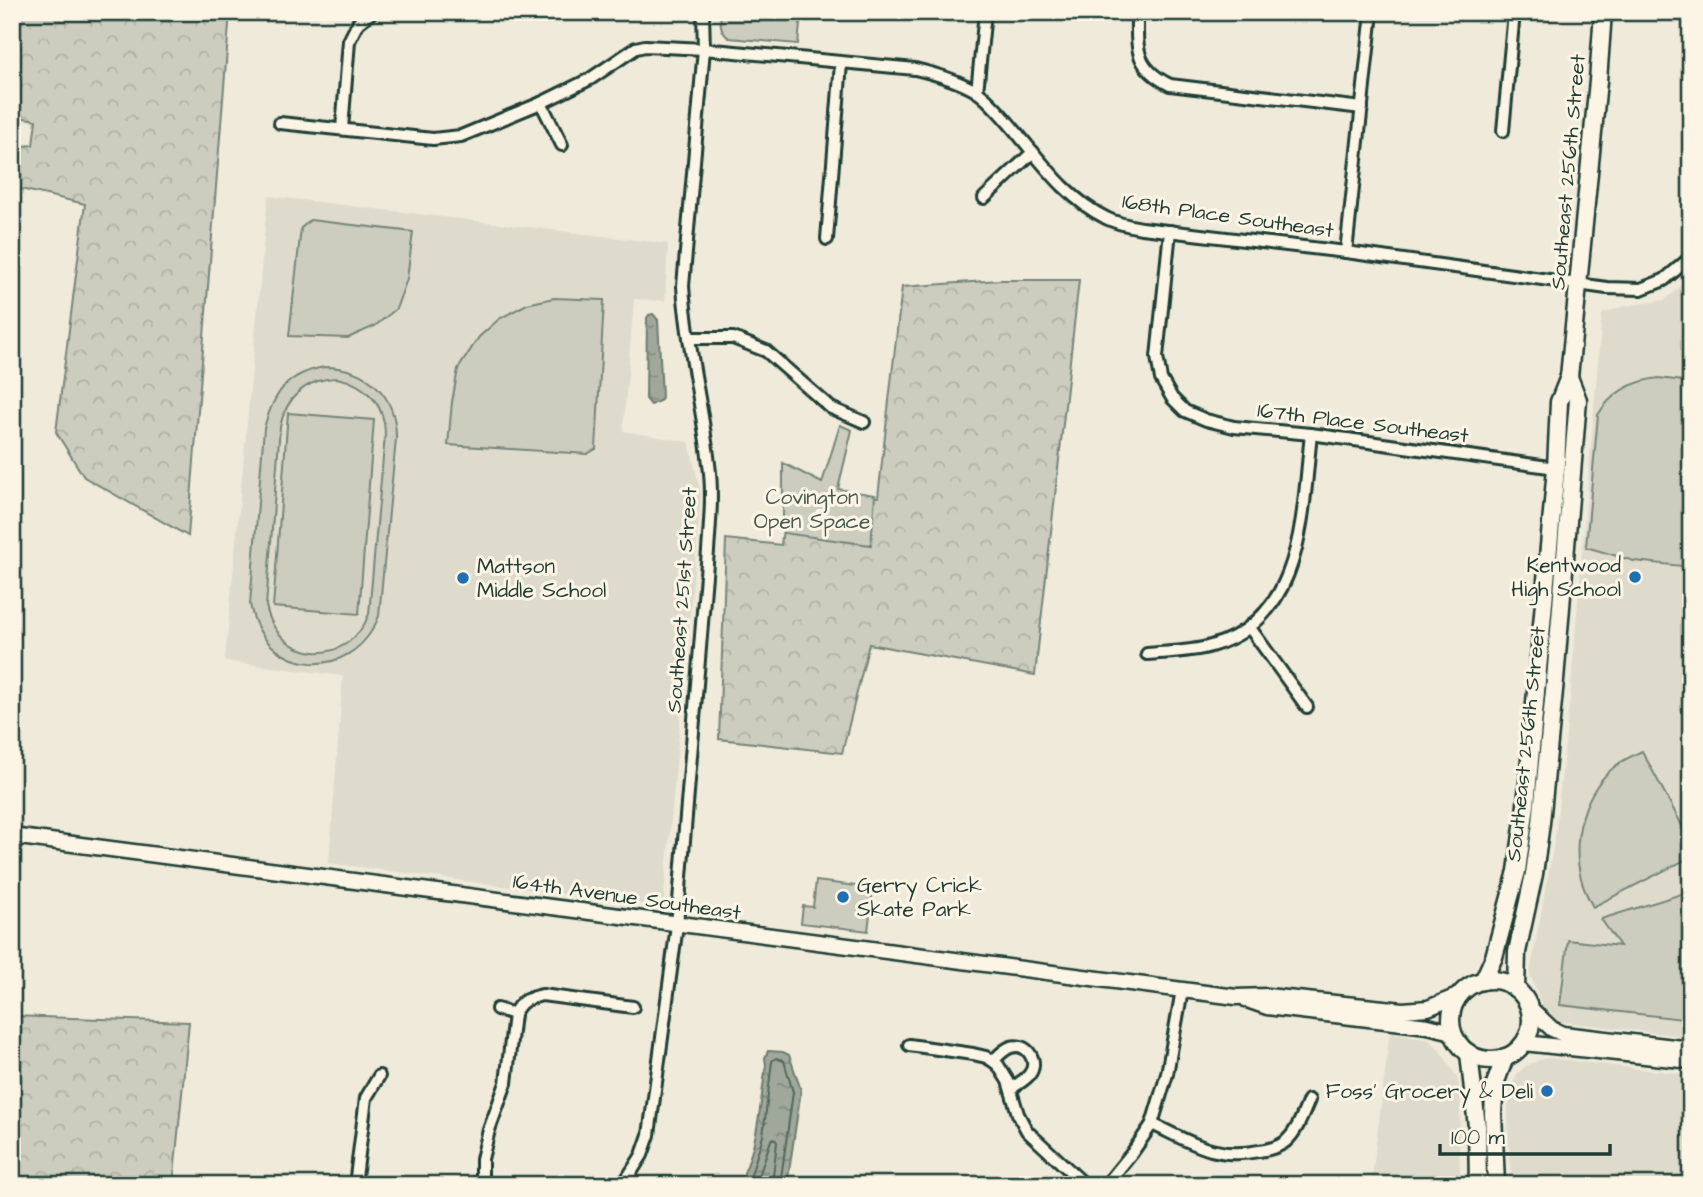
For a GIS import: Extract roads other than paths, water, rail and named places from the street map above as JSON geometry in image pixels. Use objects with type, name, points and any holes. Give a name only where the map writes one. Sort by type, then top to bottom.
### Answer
[{"type":"main road","name":"Southeast 256th Street","points":[[1483,981],[1494,957],[1517,870],[1556,468],[1559,402],[1569,377],[1603,12]]},
{"type":"main road","name":"Southeast 256th Street","points":[[1516,989],[1517,952],[1534,873],[1547,765],[1577,400],[1569,377]]},
{"type":"main road","points":[[1531,745],[1538,750],[1547,765]]},
{"type":"main road","points":[[1495,980],[1516,989],[1528,1006],[1531,1019],[1524,1043],[1516,1052],[1493,1060],[1480,1059],[1469,1053],[1459,1044],[1453,1032],[1453,1007],[1460,995],[1483,981],[1495,980]]},
{"type":"main road","points":[[1469,1053],[1477,1128],[1478,1185]]},
{"type":"main road","points":[[1496,1185],[1493,1113],[1496,1084],[1505,1057]]},
{"type":"street","points":[[342,130],[349,41],[358,23],[372,12]]},
{"type":"street","name":"Southeast 251st Street","points":[[624,1185],[642,1155],[649,1135],[677,925],[712,495],[683,286],[704,49],[703,12]]},
{"type":"street","points":[[977,92],[985,12]]},
{"type":"street","points":[[1346,252],[1372,12]]},
{"type":"street","points":[[1503,131],[1514,12]]},
{"type":"street","points":[[1137,13],[1137,49],[1144,65],[1158,79],[1170,85],[1362,107]]},
{"type":"street","name":"168th Place Southeast","points":[[280,123],[433,139],[461,136],[541,103],[590,79],[636,48],[645,46],[915,69],[944,76],[977,92],[1007,121],[1066,190],[1085,206],[1122,224],[1579,284],[1641,289],[1664,280],[1691,257]]},
{"type":"street","points":[[827,239],[841,63]]},
{"type":"street","points":[[541,103],[562,145]]},
{"type":"street","points":[[984,198],[1034,152]]},
{"type":"street","name":"167th Place Southeast","points":[[1170,231],[1157,357],[1161,380],[1172,398],[1185,411],[1234,427],[1311,434],[1556,468]]},
{"type":"street","points":[[689,338],[733,338],[766,351],[831,408],[864,422]]},
{"type":"street","points":[[1147,654],[1212,646],[1250,628],[1273,604],[1288,576],[1300,533],[1311,434]]},
{"type":"street","points":[[1250,628],[1307,707]]},
{"type":"street","name":"164th Avenue Southeast","points":[[12,836],[1236,997],[1267,996],[1403,1010],[1428,1008],[1460,995]]},
{"type":"street","points":[[1106,1185],[1152,1124],[1167,1074],[1182,990]]},
{"type":"street","points":[[482,1185],[482,1159],[506,1083],[514,1014],[519,1005],[528,998],[542,995],[633,1007]]},
{"type":"street","name":"164th Avenue Southeast","points":[[1236,997],[1267,1007],[1428,1026],[1453,1032]]},
{"type":"street","points":[[1528,1006],[1552,1029],[1563,1034],[1691,1049]]},
{"type":"street","points":[[497,1009],[514,1014]]},
{"type":"street","points":[[1524,1043],[1691,1061]]},
{"type":"street","points":[[909,1045],[973,1054],[993,1061],[1004,1073],[1027,1131],[1085,1185]]},
{"type":"street","points":[[993,1061],[1011,1047],[1022,1047],[1030,1054],[1033,1064],[1030,1075],[1011,1089]]},
{"type":"street","points":[[355,1185],[366,1098],[379,1076]]},
{"type":"street","points":[[1152,1124],[1210,1150],[1226,1154],[1245,1154],[1267,1150],[1284,1142],[1298,1125],[1309,1100]]},
{"type":"water","points":[[653,314],[658,320],[662,396],[661,400],[651,405],[646,399],[647,318]]},
{"type":"water","points":[[768,1051],[789,1055],[801,1090],[787,1185],[738,1185],[754,1142]]},
{"type":"place","name":"Kentwood High School","points":[[1635,577]]},
{"type":"place","name":"Mattson Middle School","points":[[463,578]]},
{"type":"place","name":"Gerry Crick Skate Park","points":[[843,897]]},
{"type":"place","name":"Foss' Grocery & Deli","points":[[1547,1091]]},
{"type":"park label","name":"Covington Open Space","points":[[812,509]]}]
